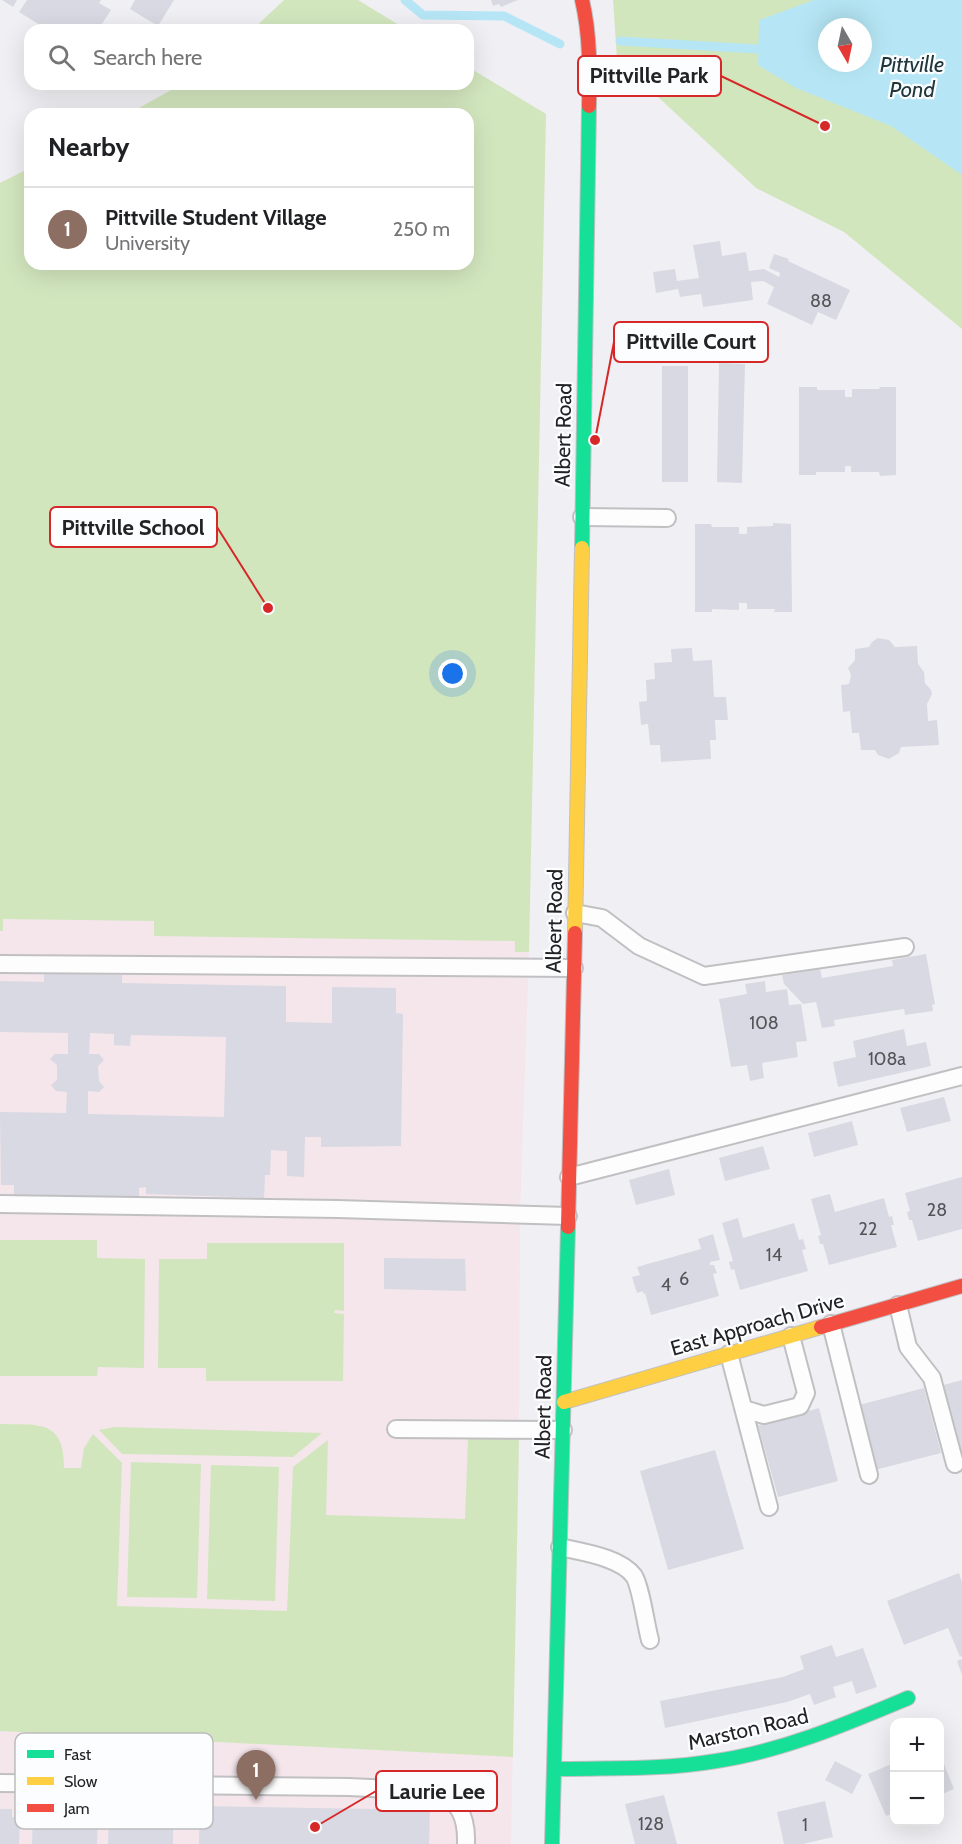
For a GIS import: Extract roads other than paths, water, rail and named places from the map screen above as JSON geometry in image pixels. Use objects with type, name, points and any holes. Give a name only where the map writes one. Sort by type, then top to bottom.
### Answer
[{"type":"street","name":"Albert Road","points":[[552,1844],[574,968],[590,72],[586,17],[582,0]]},
{"type":"street","name":"East Approach Drive","points":[[564,1402],[962,1286]]},
{"type":"street","name":"Marston Road","points":[[555,1769],[685,1765],[719,1761],[794,1744],[908,1698]]},
{"type":"lane","points":[[582,517],[668,518]]},
{"type":"lane","points":[[575,913],[602,918],[639,946],[704,976],[905,947]]},
{"type":"lane","points":[[0,964],[574,968]]},
{"type":"lane","points":[[569,1177],[962,1076]]},
{"type":"lane","points":[[0,1204],[568,1216]]},
{"type":"lane","points":[[898,1305],[908,1347],[932,1378],[955,1464]]},
{"type":"lane","points":[[831,1324],[869,1475]]},
{"type":"lane","points":[[744,1409],[764,1415],[800,1406],[806,1393],[791,1336]]},
{"type":"lane","points":[[729,1354],[769,1507]]},
{"type":"lane","points":[[396,1429],[563,1430]]},
{"type":"lane","points":[[560,1547],[594,1554],[628,1570],[635,1578],[650,1640]]},
{"type":"lane","points":[[0,1783],[15,1783]]},
{"type":"lane","points":[[213,1786],[434,1791],[444,1794],[460,1809],[465,1818],[466,1844]]},
{"type":"water","name":"Pittville Pond","points":[[814,0],[962,0],[962,175],[891,126],[796,88],[758,65],[759,20]]},
{"type":"waterway","points":[[405,0],[423,15],[504,16],[560,44]]},
{"type":"waterway","points":[[620,41],[757,49]]},
{"type":"place","name":"Pittville Park","points":[[825,126]]},
{"type":"place","name":"Pittville Court","points":[[595,440]]},
{"type":"place","name":"Pittville School","points":[[268,608]]},
{"type":"place","name":"Pittville Student Village","points":[[256,1800]]},
{"type":"place","name":"Laurie Lee","points":[[315,1827]]}]
